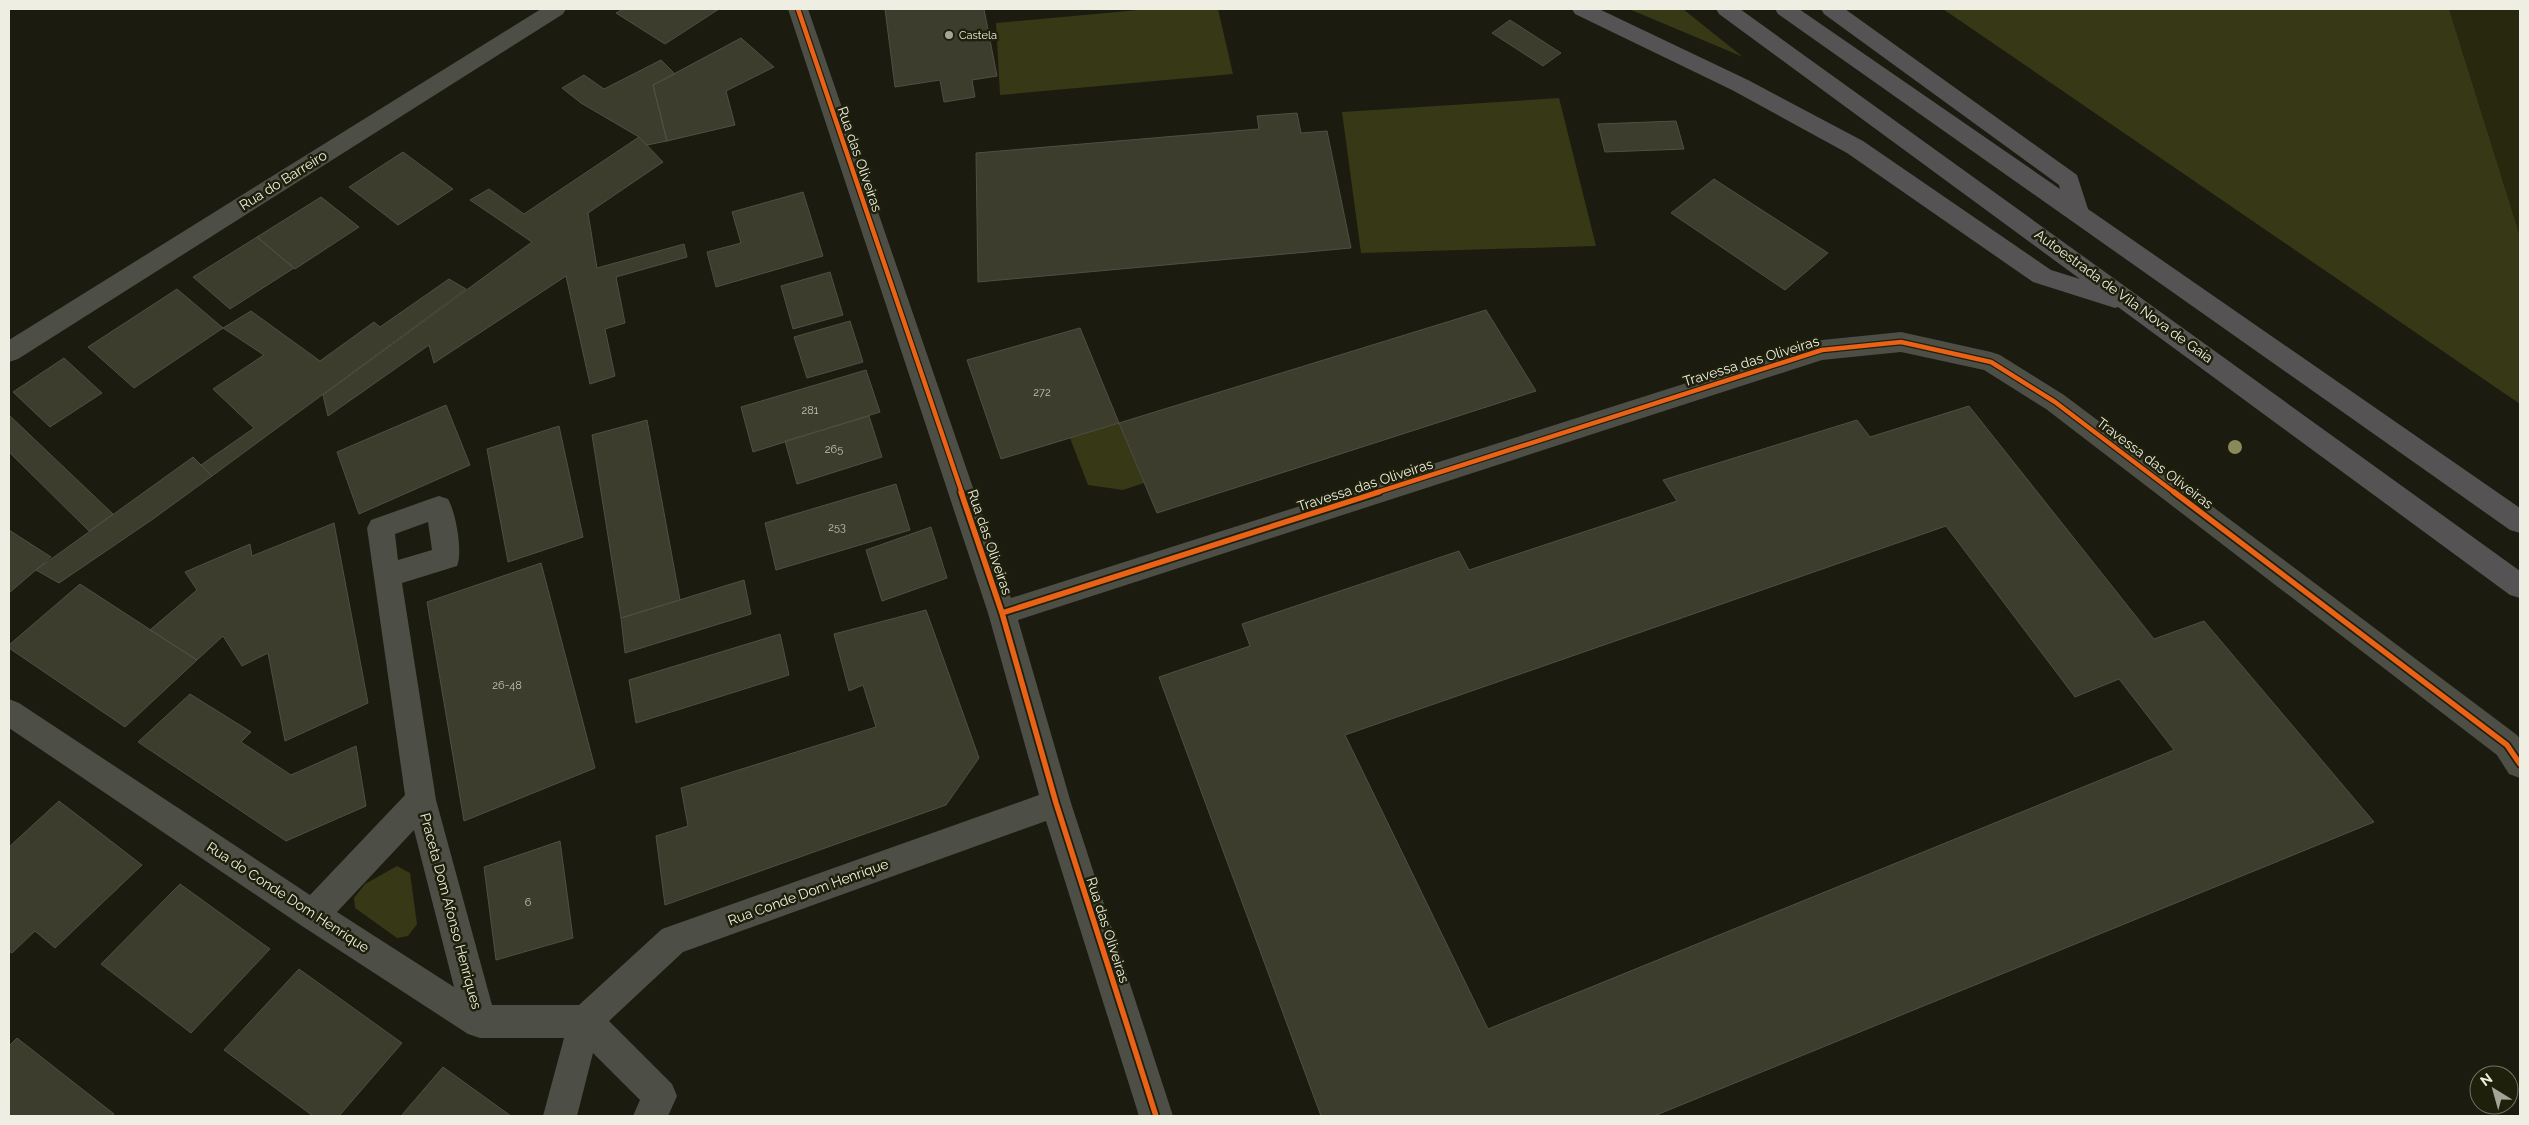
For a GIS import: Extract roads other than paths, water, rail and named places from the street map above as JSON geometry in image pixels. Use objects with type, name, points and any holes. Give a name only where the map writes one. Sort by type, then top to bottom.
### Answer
[{"type":"highway","points":[[1582,9],[1740,85],[1855,147],[2042,276],[2138,306]]},
{"type":"highway","name":"Autoestrada de Vila Nova de Gaia","points":[[1726,9],[2138,306],[2520,586]]},
{"type":"highway","points":[[1785,9],[2520,522]]},
{"type":"highway","points":[[1831,9],[2069,181],[2078,214]]},
{"type":"street","name":"Rua do Barreiro","points":[[9,352],[556,9]]},
{"type":"street","name":"Rua das Oliveiras","points":[[798,9],[1002,613],[1056,803],[1156,1116]]},
{"type":"street","name":"Travessa das Oliveiras","points":[[1002,613],[1822,350],[1901,342],[1991,362],[2055,402],[2507,745],[2520,764]]},
{"type":"street","name":"Praceta Dom Afonso Henriques","points":[[387,575],[421,800],[480,1022]]},
{"type":"street","name":"Rua do Conde Dom Henrique","points":[[9,712],[313,915],[480,1022]]},
{"type":"street","name":"Praceta Dom Afonso Henriques","points":[[313,915],[421,800]]},
{"type":"street","name":"Rua Conde Dom Henrique","points":[[585,1021],[672,940],[1056,803]]},
{"type":"street","points":[[480,1022],[585,1021],[660,1096],[650,1116]]},
{"type":"street","points":[[560,1116],[585,1021]]},
{"type":"place","name":"Castela","points":[[949,35]]}]
